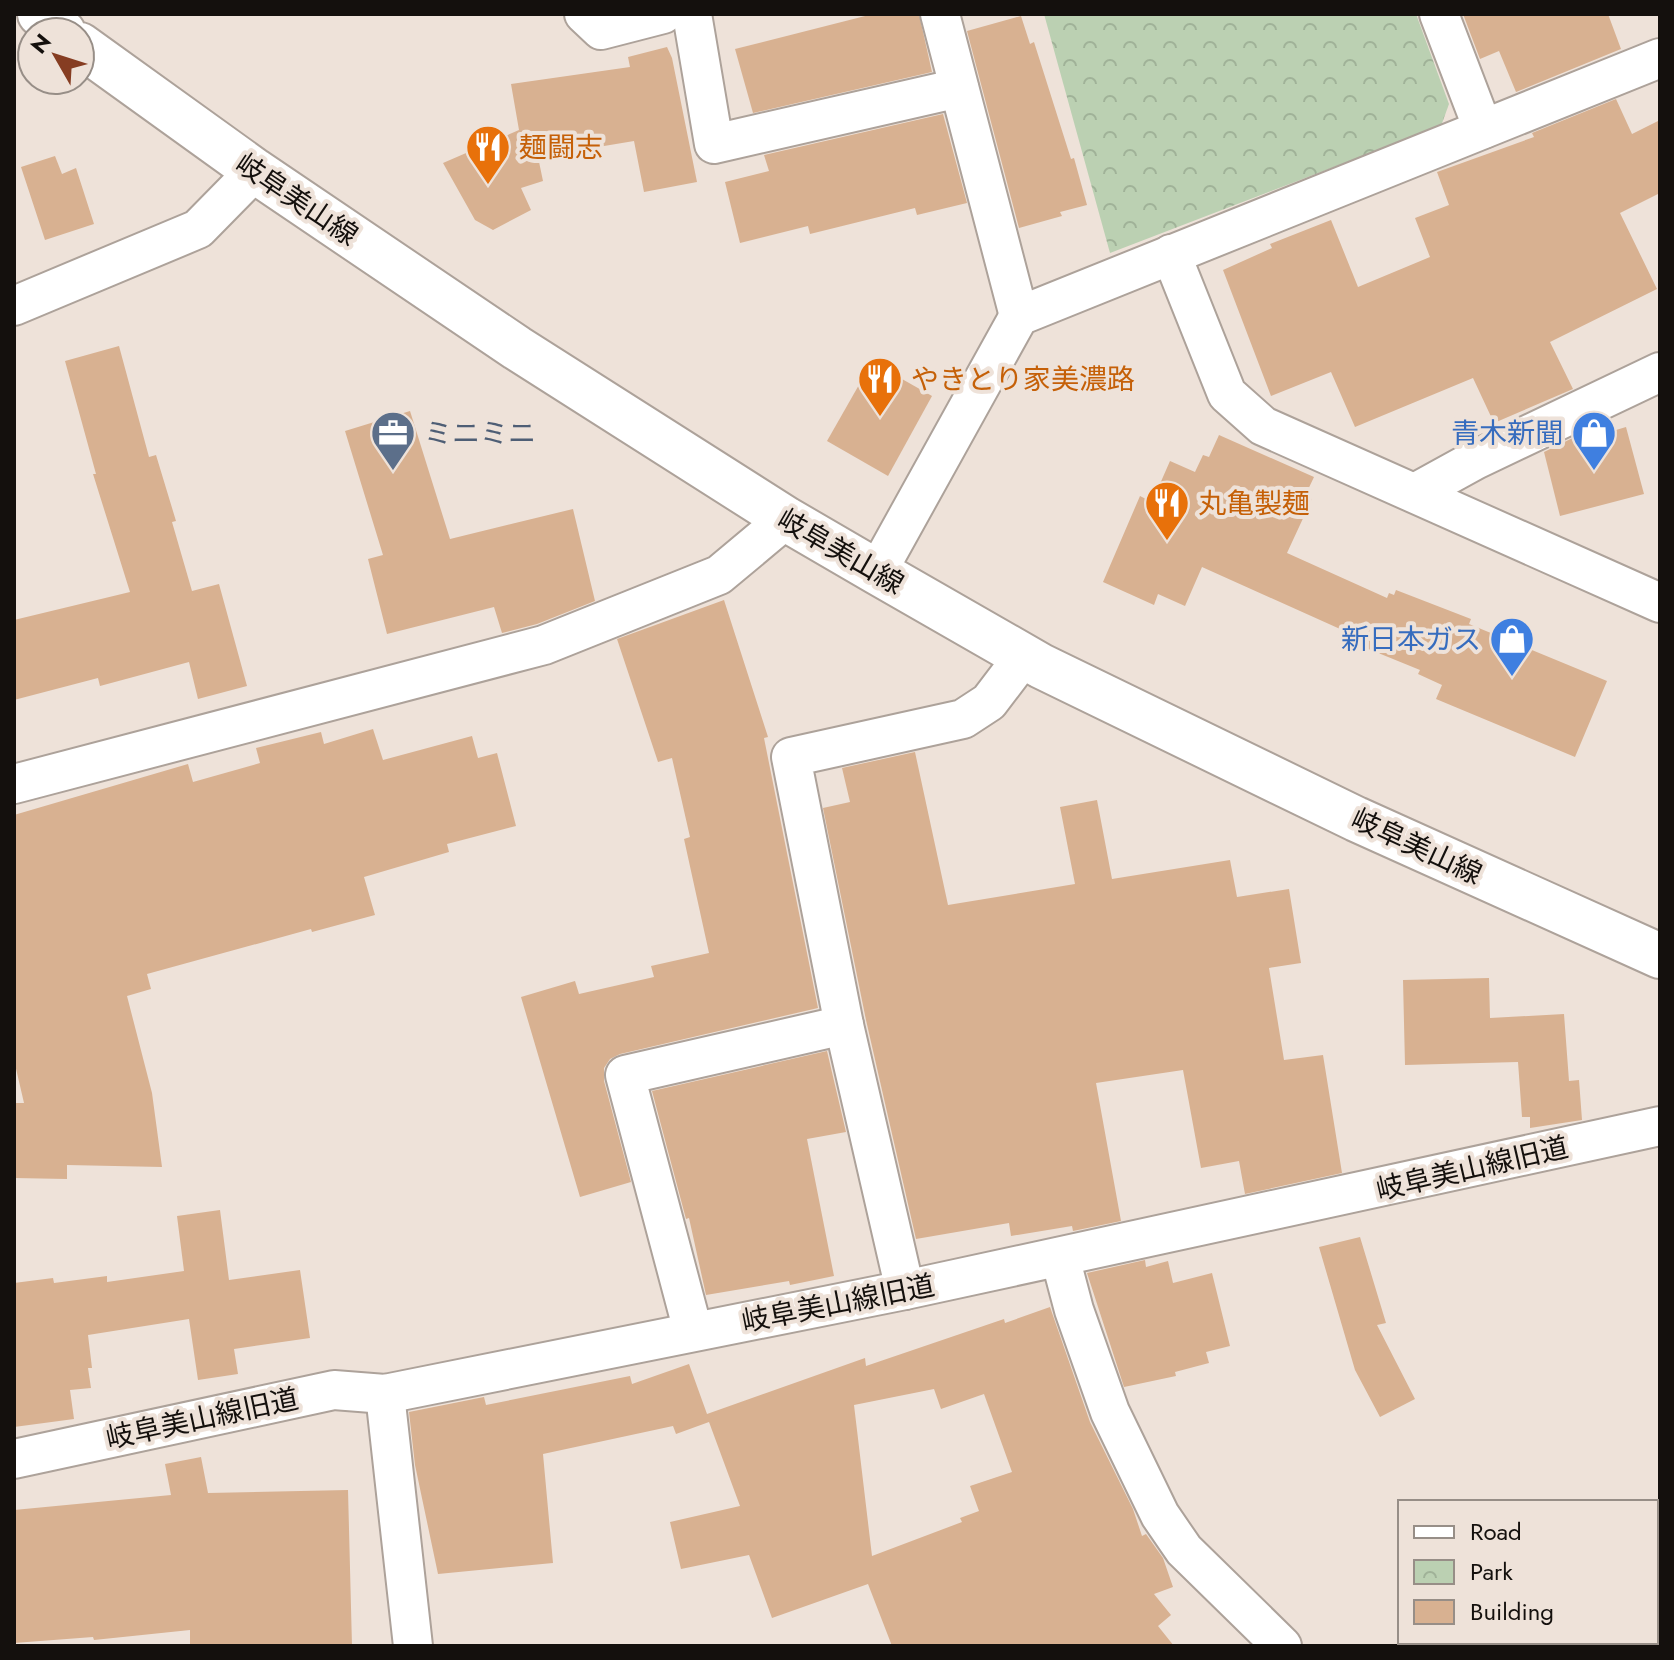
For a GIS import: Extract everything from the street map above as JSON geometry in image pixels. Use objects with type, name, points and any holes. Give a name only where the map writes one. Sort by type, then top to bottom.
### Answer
[{"type":"main road","name":"岐阜美山線","points":[[96,57],[255,171],[517,348],[786,519],[877,572],[1024,656],[1356,819],[1660,956]]},
{"type":"street","points":[[584,14],[601,30],[663,14]]},
{"type":"street","points":[[692,14],[714,144],[959,88]]},
{"type":"street","points":[[940,14],[1019,316]]},
{"type":"street","points":[[1439,14],[1483,129]]},
{"type":"street","points":[[877,572],[1019,316],[1660,58]]},
{"type":"street","points":[[14,306],[198,229],[255,171]]},
{"type":"street","points":[[1171,254],[1227,394],[1263,426],[1660,603]]},
{"type":"street","points":[[1415,493],[1475,460],[1660,372]]},
{"type":"street","points":[[14,784],[544,645],[719,575],[786,519]]},
{"type":"street","points":[[905,1290],[844,1025],[791,757],[963,719],[989,702],[1024,656]]},
{"type":"street","points":[[693,1331],[625,1075],[844,1025]]},
{"type":"street","name":"岐阜美山線旧道","points":[[14,1459],[334,1390],[385,1394],[905,1290],[1660,1126]]},
{"type":"street","points":[[1060,1257],[1074,1310],[1110,1412],[1160,1515],[1184,1550],[1282,1646]]},
{"type":"street","points":[[385,1394],[413,1646]]},
{"type":"green space","points":[[1044,14],[1416,14],[1449,104],[1441,126],[1110,253]]},
{"type":"building","points":[[873,14],[919,14],[932,72],[753,113],[735,49]]},
{"type":"building","points":[[1463,14],[1608,14],[1621,49],[1516,92],[1499,51],[1480,59]]},
{"type":"building","points":[[1021,16],[1030,44],[1034,42],[1087,205],[1060,212],[1062,216],[1019,228],[967,31]]},
{"type":"building","points":[[667,47],[672,58],[697,182],[644,192],[634,141],[538,157],[543,181],[521,188],[531,210],[493,230],[475,220],[443,163],[519,130],[511,84],[630,67],[628,57]]},
{"type":"building","points":[[1616,99],[1632,134],[1660,120],[1660,193],[1620,213],[1657,289],[1550,342],[1573,389],[1494,423],[1473,378],[1355,427],[1331,372],[1271,396],[1223,270],[1272,248],[1270,244],[1331,220],[1358,287],[1430,257],[1415,218],[1449,205],[1437,172],[1534,137],[1532,133]]},
{"type":"building","points":[[943,114],[967,203],[917,215],[915,208],[810,234],[808,226],[740,243],[725,182],[769,171],[764,155]]},
{"type":"building","points":[[55,156],[62,174],[76,168],[94,224],[45,240],[21,167]]},
{"type":"building","points":[[119,346],[149,457],[156,455],[176,521],[172,522],[192,591],[219,584],[247,686],[198,699],[189,662],[100,686],[98,678],[14,700],[14,620],[130,592],[93,474],[96,474],[65,361]]},
{"type":"building","name":"やきとり家美濃路","points":[[872,362],[932,396],[888,476],[827,441]]},
{"type":"building","points":[[410,411],[450,539],[573,509],[595,601],[537,624],[502,633],[494,607],[387,634],[368,559],[383,555],[345,431]]},
{"type":"building","name":"青木新聞","points":[[1626,427],[1644,494],[1560,516],[1544,452],[1593,428],[1596,436]]},
{"type":"building","points":[[1219,435],[1314,477],[1305,496],[1312,499],[1287,553],[1387,598],[1389,593],[1394,595],[1396,590],[1471,619],[1469,624],[1607,681],[1575,757],[1436,699],[1442,685],[1418,674],[1420,670],[1366,648],[1369,642],[1202,567],[1185,606],[1158,594],[1154,605],[1103,582],[1140,496],[1152,502],[1170,461],[1195,472],[1203,455],[1209,457]]},
{"type":"building","points":[[724,600],[768,737],[764,738],[818,1008],[620,1054],[610,1059],[604,1068],[604,1081],[631,1182],[580,1197],[521,997],[575,981],[579,994],[654,977],[651,966],[709,953],[684,839],[690,837],[672,758],[658,762],[617,639]]},
{"type":"building","points":[[373,729],[383,760],[472,736],[478,758],[497,753],[516,826],[447,844],[449,852],[364,877],[375,915],[312,932],[311,929],[147,974],[151,989],[127,996],[152,1093],[162,1167],[67,1165],[67,1179],[14,1178],[14,1103],[24,1103],[14,1060],[14,815],[188,764],[193,782],[260,763],[256,748],[321,732],[324,744]]},
{"type":"building","points":[[915,752],[948,905],[1075,884],[1060,807],[1097,800],[1112,879],[1230,860],[1237,897],[1289,889],[1301,963],[1269,968],[1284,1060],[1323,1055],[1342,1173],[1245,1194],[1239,1161],[1201,1168],[1183,1070],[1096,1083],[1121,1221],[1073,1231],[1072,1226],[1011,1236],[1009,1223],[916,1239],[866,1020],[823,808],[850,802],[842,768]]},
{"type":"building","points":[[1489,978],[1490,1018],[1564,1014],[1569,1081],[1579,1080],[1582,1120],[1530,1128],[1530,1117],[1522,1117],[1518,1062],[1405,1065],[1403,980]]},
{"type":"building","points":[[827,1051],[846,1132],[807,1139],[834,1276],[790,1285],[789,1281],[706,1295],[689,1218],[686,1219],[652,1091]]},
{"type":"building","points":[[220,1210],[229,1280],[300,1270],[310,1338],[234,1349],[238,1374],[198,1380],[189,1319],[88,1335],[91,1388],[70,1390],[74,1419],[14,1427],[14,1283],[53,1278],[54,1283],[107,1276],[107,1282],[184,1271],[177,1216]]},
{"type":"building","points":[[1360,1237],[1386,1323],[1377,1325],[1415,1399],[1380,1417],[1355,1370],[1319,1247]]},
{"type":"building","points":[[1145,1260],[1146,1267],[1168,1261],[1173,1283],[1212,1273],[1230,1346],[1206,1352],[1209,1363],[1175,1372],[1176,1376],[1124,1387],[1087,1273]]},
{"type":"building","points":[[1050,1307],[1090,1422],[1133,1509],[1142,1536],[1146,1534],[1163,1558],[1173,1587],[1154,1594],[1171,1615],[1158,1626],[1174,1646],[892,1646],[868,1584],[772,1618],[749,1555],[681,1569],[670,1522],[740,1506],[709,1422],[676,1434],[673,1426],[543,1454],[553,1563],[438,1574],[415,1465],[409,1412],[484,1397],[486,1405],[630,1376],[632,1384],[689,1364],[707,1414],[865,1358],[866,1366],[1004,1319],[1005,1323]],"holes":[[[934,1389],[941,1409],[984,1394],[1012,1472],[970,1486],[979,1511],[960,1518],[962,1522],[872,1556],[854,1405]]]},
{"type":"building","points":[[201,1457],[208,1493],[348,1490],[352,1646],[190,1646],[190,1630],[94,1640],[93,1637],[14,1643],[14,1510],[171,1495],[165,1464]]},
{"type":"place","name":"麺闘志","points":[[488,186]]},
{"type":"place","name":"やきとり家美濃路","points":[[880,418]]},
{"type":"place","name":"ミニミニ","points":[[393,472]]},
{"type":"place","name":"青木新聞","points":[[1594,472]]},
{"type":"place","name":"丸亀製麺","points":[[1167,542]]},
{"type":"place","name":"新日本ガス","points":[[1512,678]]}]
